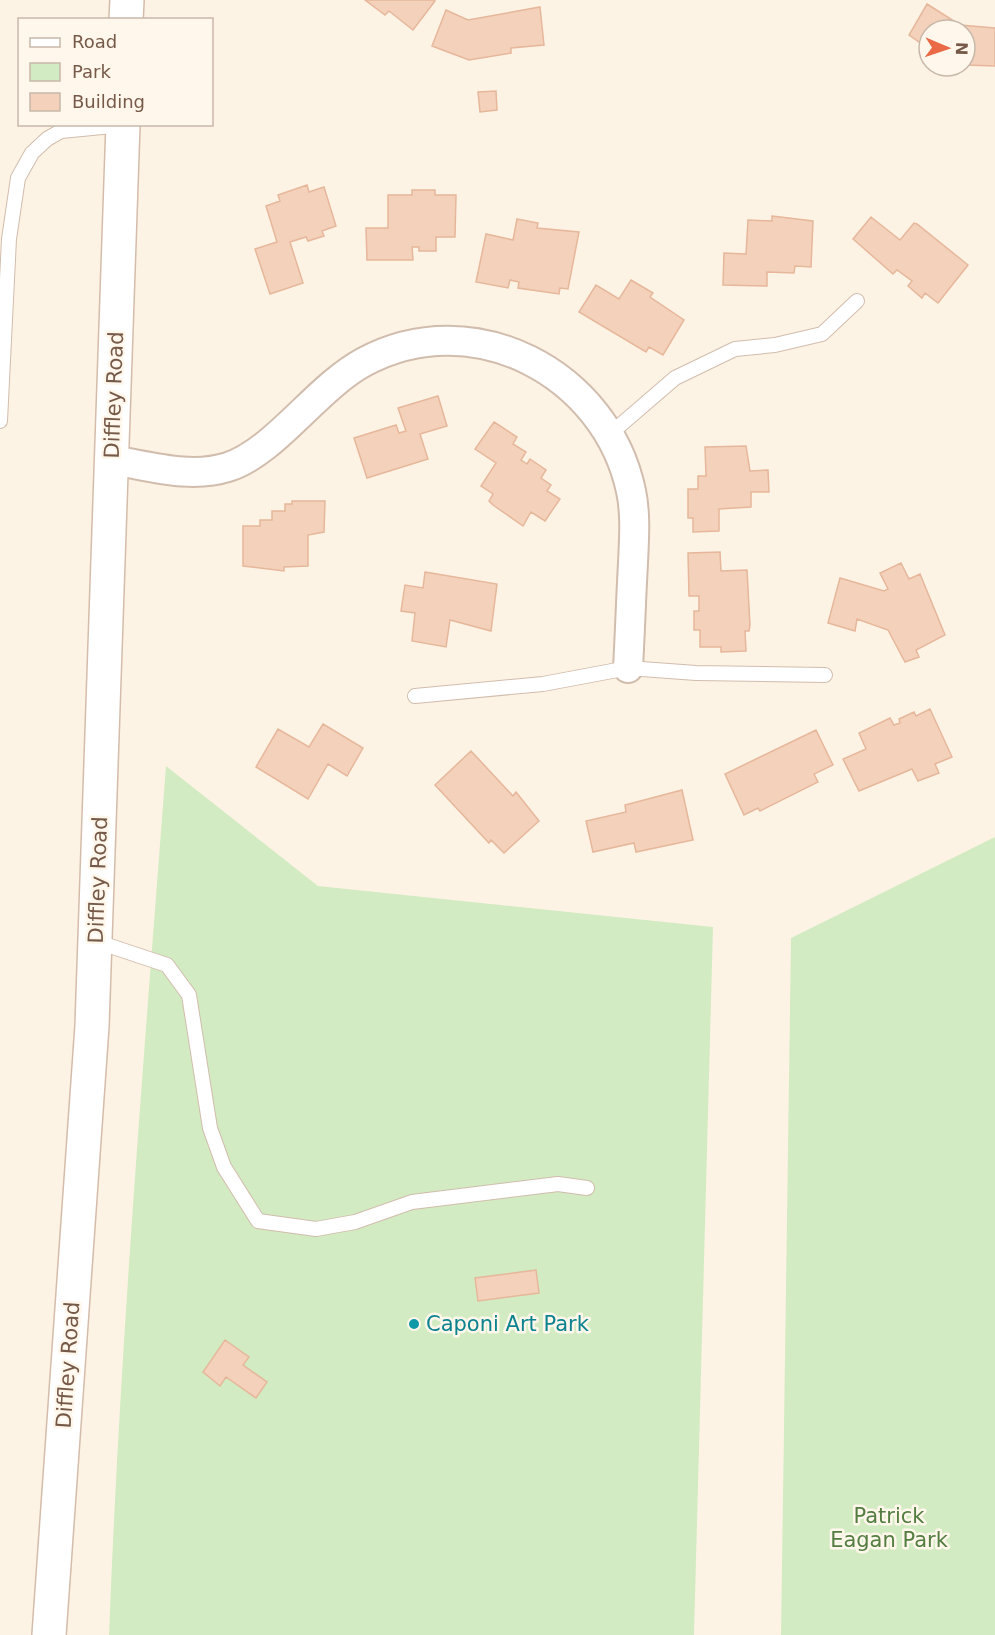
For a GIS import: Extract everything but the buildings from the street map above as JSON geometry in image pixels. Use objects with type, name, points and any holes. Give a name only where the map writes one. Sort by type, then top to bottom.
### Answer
[{"type":"main road","points":[[126,18],[127,0]]},
{"type":"main road","name":"Diffley Road","points":[[50,1635],[92,1038],[123,126]]},
{"type":"street","points":[[112,460],[191,473],[230,466],[249,458],[323,391],[365,361],[414,345],[444,341],[495,347],[546,368],[585,401],[610,434],[625,467],[632,492],[635,520],[628,668]]},
{"type":"lane","points":[[0,421],[9,239],[18,178],[32,153],[47,139],[61,131],[113,126]]},
{"type":"lane","points":[[610,434],[675,378],[735,349],[775,345],[822,334],[857,301]]},
{"type":"lane","points":[[415,696],[543,684],[628,668],[696,673],[825,675]]},
{"type":"lane","points":[[95,941],[168,965],[189,995],[210,1128],[224,1167],[258,1221],[316,1229],[355,1222],[412,1202],[558,1184],[587,1188]]},
{"type":"green space","name":"Caponi Art Park","points":[[166,766],[318,886],[713,927],[694,1635],[109,1635],[126,1309]]},
{"type":"green space","name":"Patrick Eagan Park","points":[[995,837],[995,1635],[781,1635],[791,938]]},
{"type":"place","name":"Caponi Art Park","points":[[414,1324]]}]
